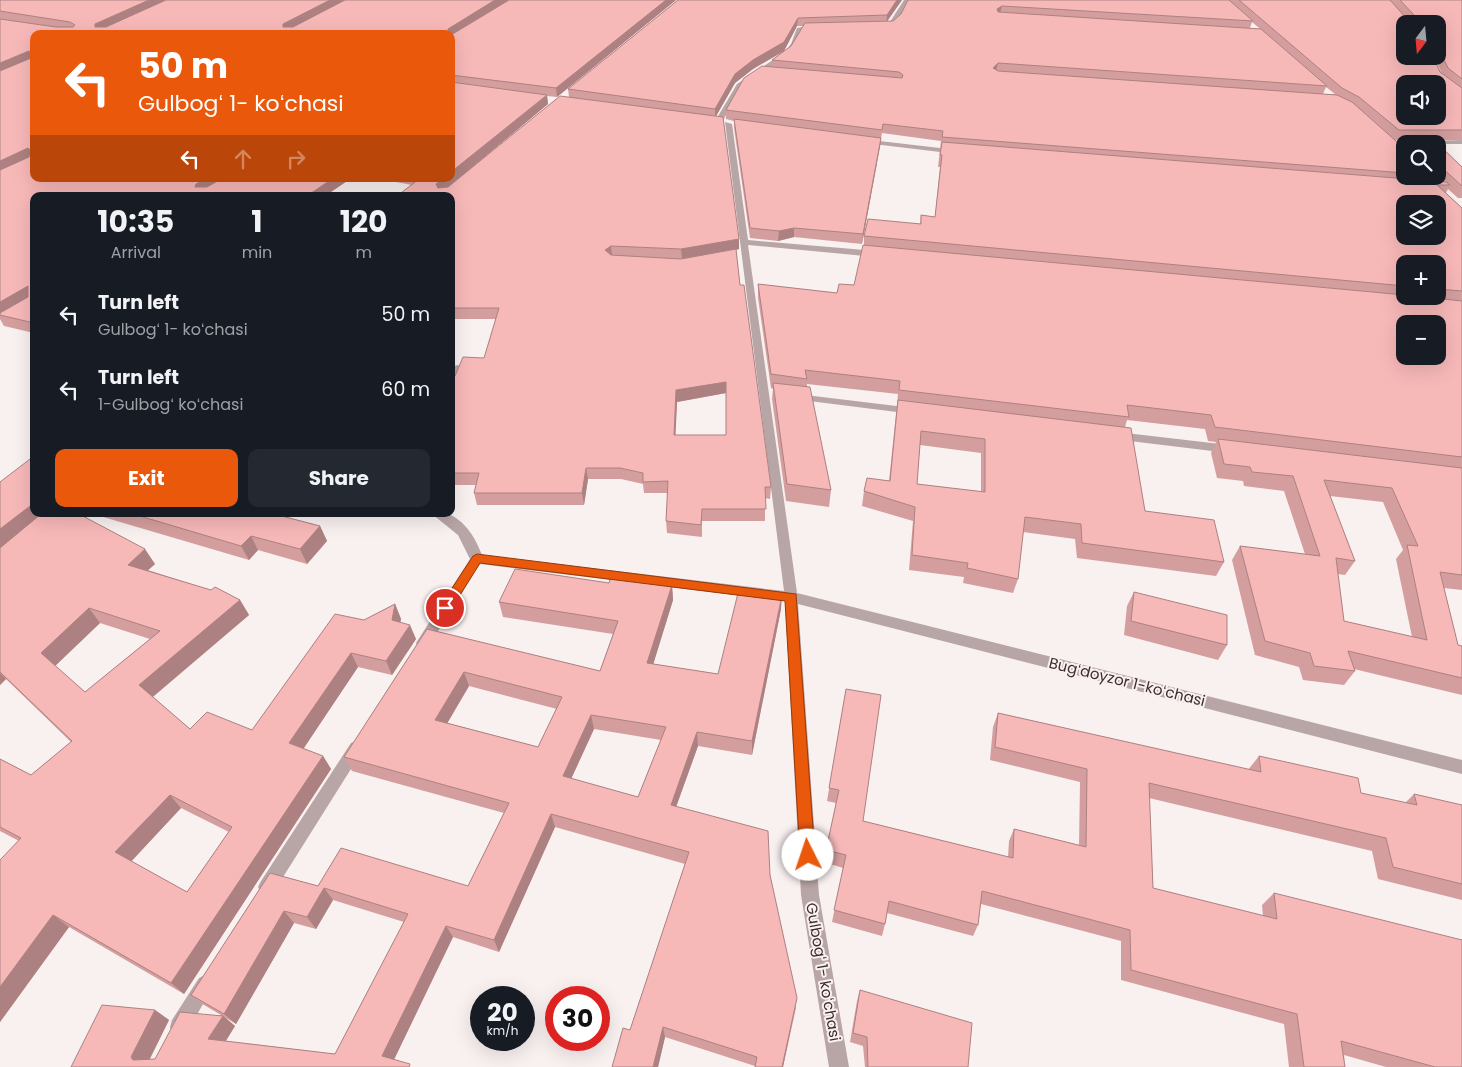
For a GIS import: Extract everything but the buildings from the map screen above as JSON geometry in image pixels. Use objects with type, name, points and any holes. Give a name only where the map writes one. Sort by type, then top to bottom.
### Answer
[{"type":"street","points":[[879,28],[892,25],[908,0]]},
{"type":"street","points":[[709,122],[728,124],[736,89],[756,72],[791,49],[800,29],[809,26],[824,26]]},
{"type":"street","points":[[756,72],[775,73]]},
{"type":"street","name":"Gulbogʻ 1- koʻchasi","points":[[728,124],[744,242],[742,254],[773,394],[791,597],[810,895],[840,1067]]},
{"type":"street","points":[[1386,138],[1396,147]]},
{"type":"street","points":[[855,140],[963,152]]},
{"type":"street","points":[[1392,144],[1462,142]]},
{"type":"street","points":[[744,242],[882,255]]},
{"type":"street","points":[[455,376],[458,368]]},
{"type":"street","points":[[773,394],[921,412]]},
{"type":"street","points":[[1108,435],[1245,451]]},
{"type":"street","points":[[413,659],[477,559],[472,543],[462,528],[443,517]]},
{"type":"street","points":[[477,559],[791,597]]},
{"type":"street","name":"Bugʻdoyzor 1-koʻchasi","points":[[791,597],[1462,767]]},
{"type":"street","points":[[258,900],[365,734]]},
{"type":"street","points":[[171,1042],[183,1017],[215,967]]},
{"type":"route","points":[[445,608],[477,559],[791,597],[808,855]]}]
